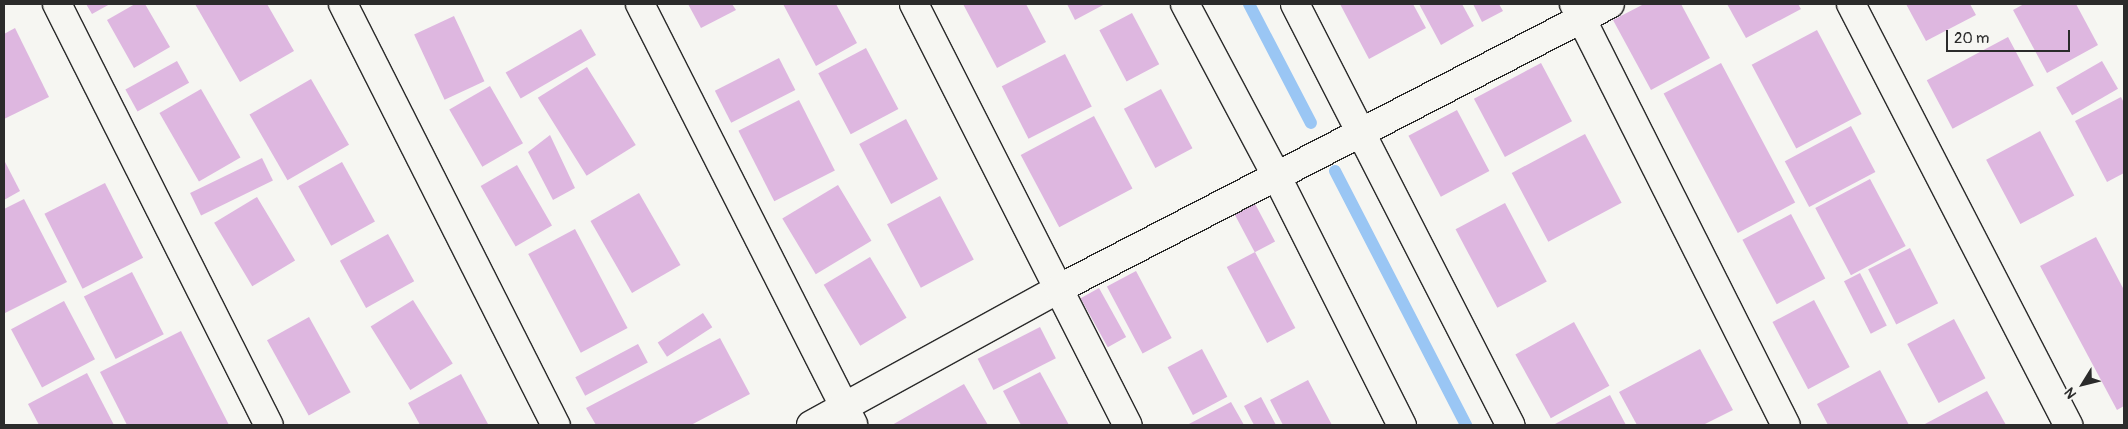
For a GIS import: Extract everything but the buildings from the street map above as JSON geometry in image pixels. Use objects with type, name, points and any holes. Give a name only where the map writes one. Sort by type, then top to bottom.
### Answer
[{"type":"street","points":[[57,4],[269,425]]},
{"type":"street","points":[[343,4],[556,425]]},
{"type":"street","points":[[640,4],[849,417]]},
{"type":"street","points":[[914,4],[1128,425]]},
{"type":"street","points":[[1185,4],[1277,177],[1402,425]]},
{"type":"street","points":[[1295,4],[1510,425]]},
{"type":"street","points":[[811,425],[849,417],[1058,289],[1361,133],[1577,11],[1610,4]]},
{"type":"street","points":[[1851,4],[2068,425]]},
{"type":"street","points":[[1577,11],[1786,425]]},
{"type":"waterway","points":[[1249,4],[1311,123]]},
{"type":"waterway","points":[[1335,171],[1466,425]]}]
